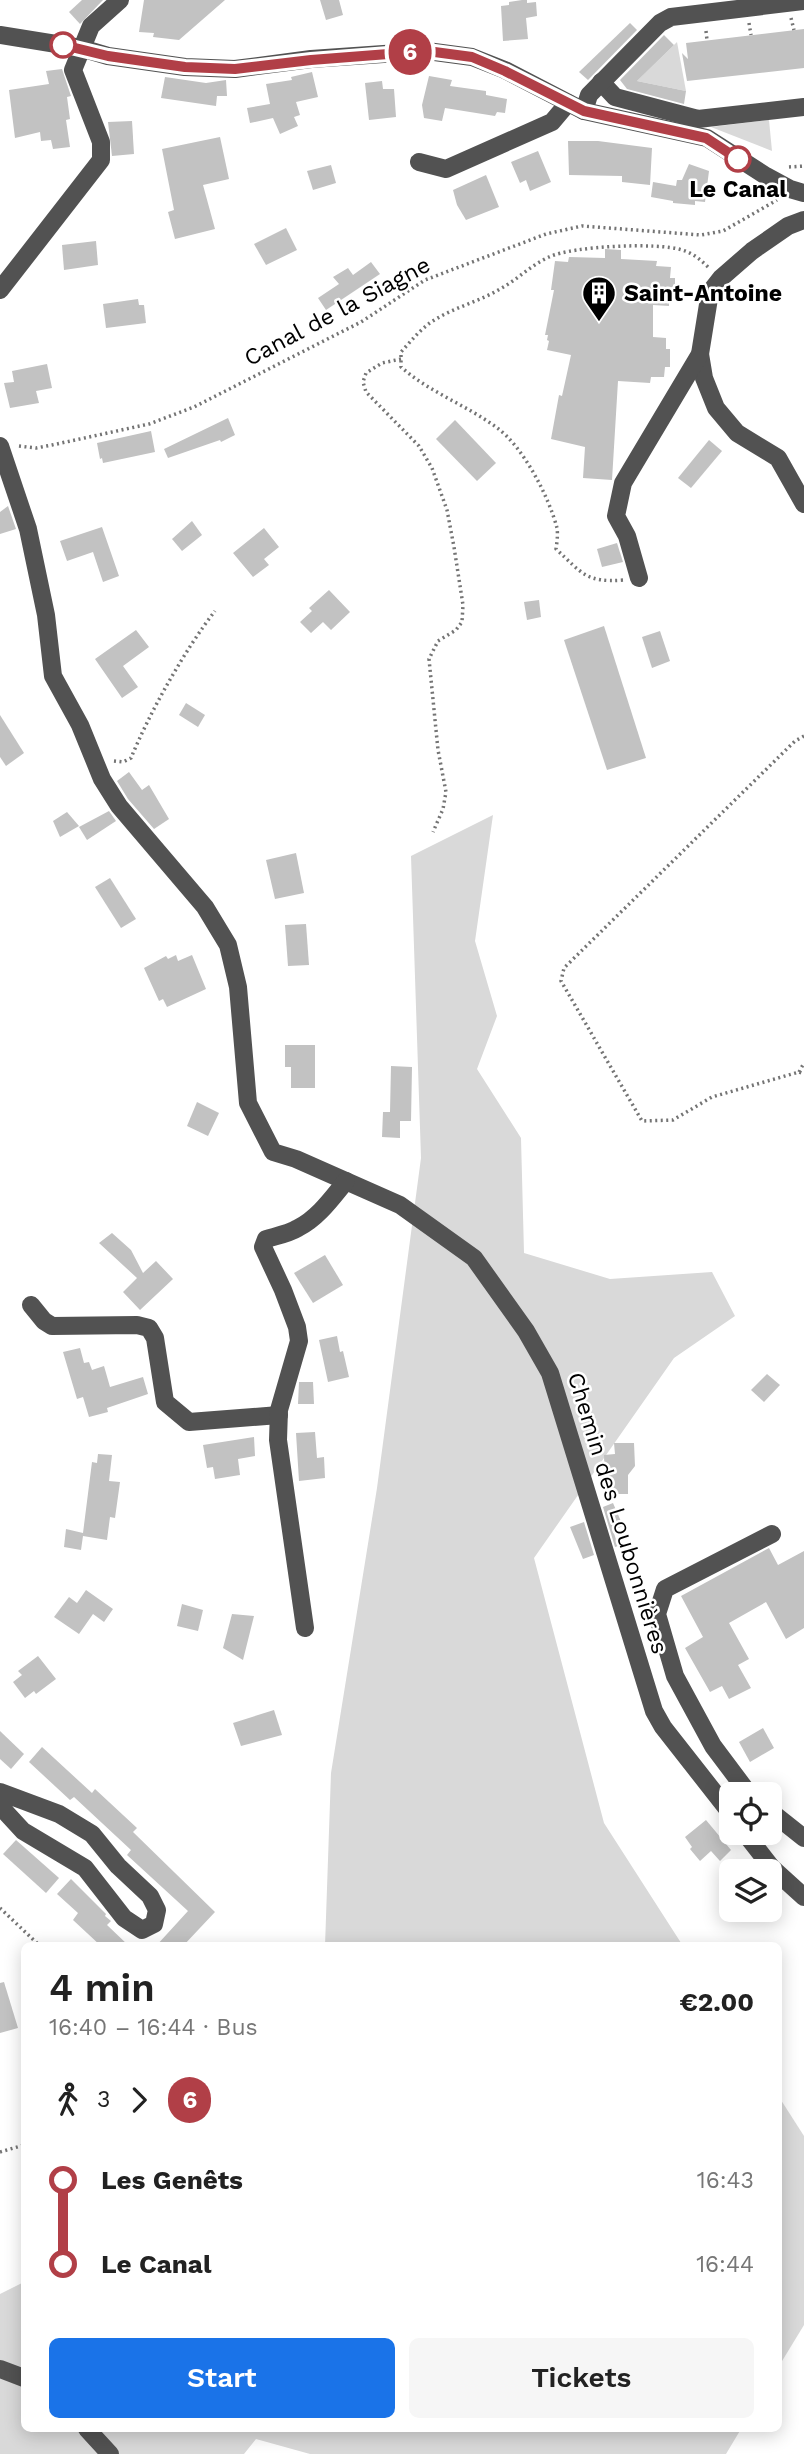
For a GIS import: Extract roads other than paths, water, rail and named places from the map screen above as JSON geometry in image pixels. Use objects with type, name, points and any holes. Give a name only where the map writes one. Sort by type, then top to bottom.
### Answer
[{"type":"street","points":[[0,290],[101,160],[101,142],[73,70],[91,26],[120,0]]},
{"type":"street","points":[[584,111],[589,95],[601,82],[660,23],[671,17],[804,1]]},
{"type":"street","points":[[0,35],[81,48],[108,56],[185,67],[235,69],[427,51],[472,57],[584,111],[706,138],[797,191]]},
{"type":"street","points":[[601,82],[615,97],[698,120],[804,107]]},
{"type":"street","points":[[419,162],[446,169],[552,122],[568,103]]},
{"type":"street","points":[[804,220],[788,226],[752,251],[721,278],[710,292],[700,354],[704,378],[716,408],[737,433],[778,458],[804,504]]},
{"type":"street","points":[[639,578],[627,536],[616,516],[623,483],[700,354]]},
{"type":"street","name":"Chemin des Loubonnières","points":[[6,445],[47,615],[53,676],[80,725],[102,779],[119,806],[205,907],[228,945],[238,987],[248,1103],[273,1152],[296,1159],[400,1205],[474,1258],[526,1331],[550,1373],[654,1711],[663,1727],[719,1798]]},
{"type":"street","points":[[305,1628],[278,1440],[279,1415],[299,1341],[283,1290],[263,1247],[266,1239],[307,1223],[346,1181]]},
{"type":"street","points":[[31,1305],[44,1321],[52,1326],[137,1325],[149,1328],[155,1338],[165,1402],[189,1422],[279,1415]]},
{"type":"street","points":[[741,1782],[713,1746],[675,1676],[657,1614],[665,1589],[772,1534]]},
{"type":"street","points":[[0,1792],[59,1814],[92,1834],[118,1867],[150,1896],[157,1910],[154,1924],[142,1930],[124,1918],[85,1868],[23,1830],[0,1806]]},
{"type":"street","points":[[782,1821],[804,1838]]},
{"type":"street","points":[[754,1845],[772,1868],[804,1896]]},
{"type":"street","points":[[0,2369],[21,2377]]},
{"type":"street","points":[[90,2432],[110,2454]]},
{"type":"place","name":"Le Canal","points":[[738,159]]},
{"type":"place","name":"Saint-Antoine","points":[[599,323]]}]
